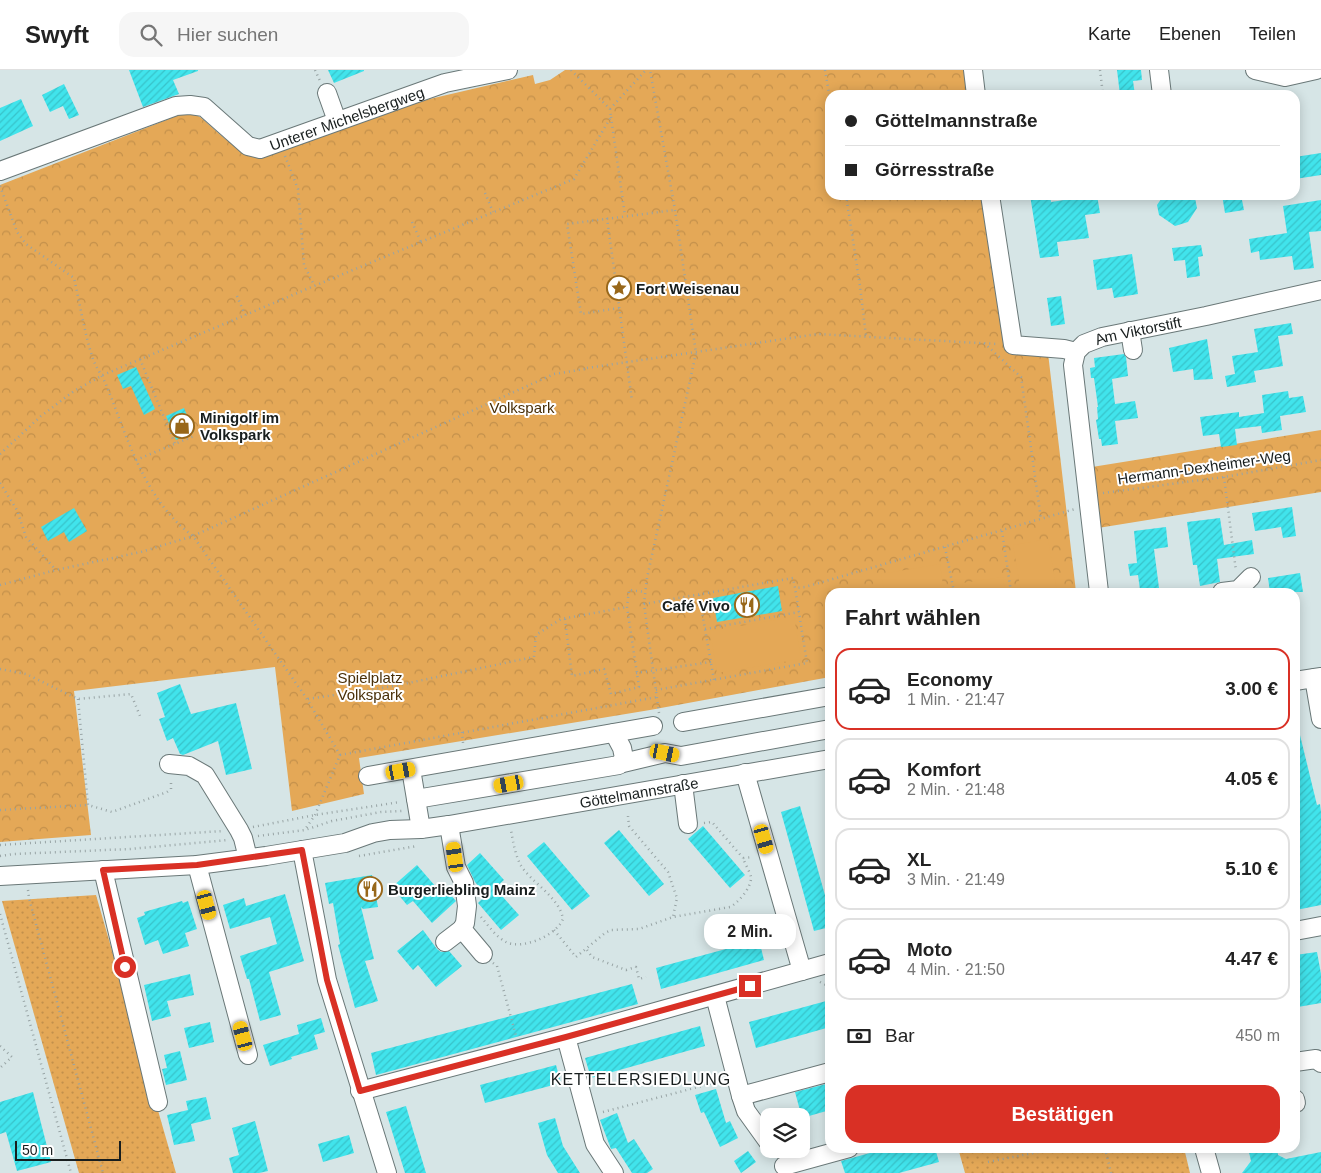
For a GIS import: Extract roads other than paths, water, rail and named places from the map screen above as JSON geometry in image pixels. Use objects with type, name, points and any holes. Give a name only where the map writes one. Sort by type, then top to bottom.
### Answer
[{"type":"street","name":"Unterer Michelsbergweg","points":[[0,171],[176,106],[190,105],[204,108],[248,146],[260,149],[336,121],[443,76],[508,70]]},
{"type":"street","points":[[972,70],[975,90]]},
{"type":"street","points":[[1159,70],[1161,90]]},
{"type":"street","points":[[1255,70],[1285,73],[1316,70]]},
{"type":"street","points":[[327,94],[336,121]]},
{"type":"street","points":[[991,200],[1013,344],[1076,352]]},
{"type":"street","name":"Am Viktorstift","points":[[1098,588],[1073,365],[1076,352],[1084,344],[1130,331],[1321,290]]},
{"type":"street","points":[[1130,331],[1133,350]]},
{"type":"street","points":[[1234,588],[1251,577]]},
{"type":"street","points":[[1300,680],[1318,677],[1321,719]]},
{"type":"street","points":[[683,722],[825,697]]},
{"type":"street","points":[[368,776],[614,733],[656,721]]},
{"type":"street","points":[[416,799],[620,765],[665,753],[681,756],[825,730]]},
{"type":"street","points":[[614,733],[623,753],[623,763]]},
{"type":"street","name":"Göttelmannstraße","points":[[0,876],[197,865],[248,858],[345,843],[374,833],[390,830],[421,829],[449,825],[825,760]]},
{"type":"street","points":[[169,764],[189,766],[205,775],[239,830],[248,858]]},
{"type":"street","points":[[412,769],[421,829]]},
{"type":"street","points":[[746,773],[802,971]]},
{"type":"street","points":[[682,784],[688,824]]},
{"type":"street","points":[[445,942],[462,929],[465,923],[467,906],[464,883],[456,867],[449,825]]},
{"type":"street","points":[[302,850],[327,980],[387,1173]]},
{"type":"street","points":[[197,865],[248,1055]]},
{"type":"street","points":[[103,870],[158,1102]]},
{"type":"street","points":[[1300,930],[1321,926]]},
{"type":"street","points":[[462,929],[483,954]]},
{"type":"street","points":[[360,1091],[519,1050],[825,964]]},
{"type":"street","points":[[715,996],[746,1111],[760,1130]]},
{"type":"street","points":[[566,1037],[586,1117],[595,1144],[614,1173]]},
{"type":"street","points":[[1300,1062],[1316,1060],[1321,1063]]},
{"type":"street","points":[[741,1096],[825,1073]]},
{"type":"street","points":[[779,1158],[787,1169],[834,1153]]},
{"type":"street","points":[[1205,1153],[1211,1173]]},
{"type":"place","name":"Fort Weisenau","points":[[619,288]]},
{"type":"place","name":"Minigolf im Volkspark","points":[[182,426]]},
{"type":"place","name":"Café Vivo","points":[[747,605]]},
{"type":"place","name":"Burgerliebling Mainz","points":[[370,889]]},
{"type":"district","name":"KETTELERSIEDLUNG","points":[[641,1079]]},
{"type":"park label","name":"Volkspark","points":[[522,407]]},
{"type":"park label","name":"Spielplatz Volkspark","points":[[370,686]]}]
